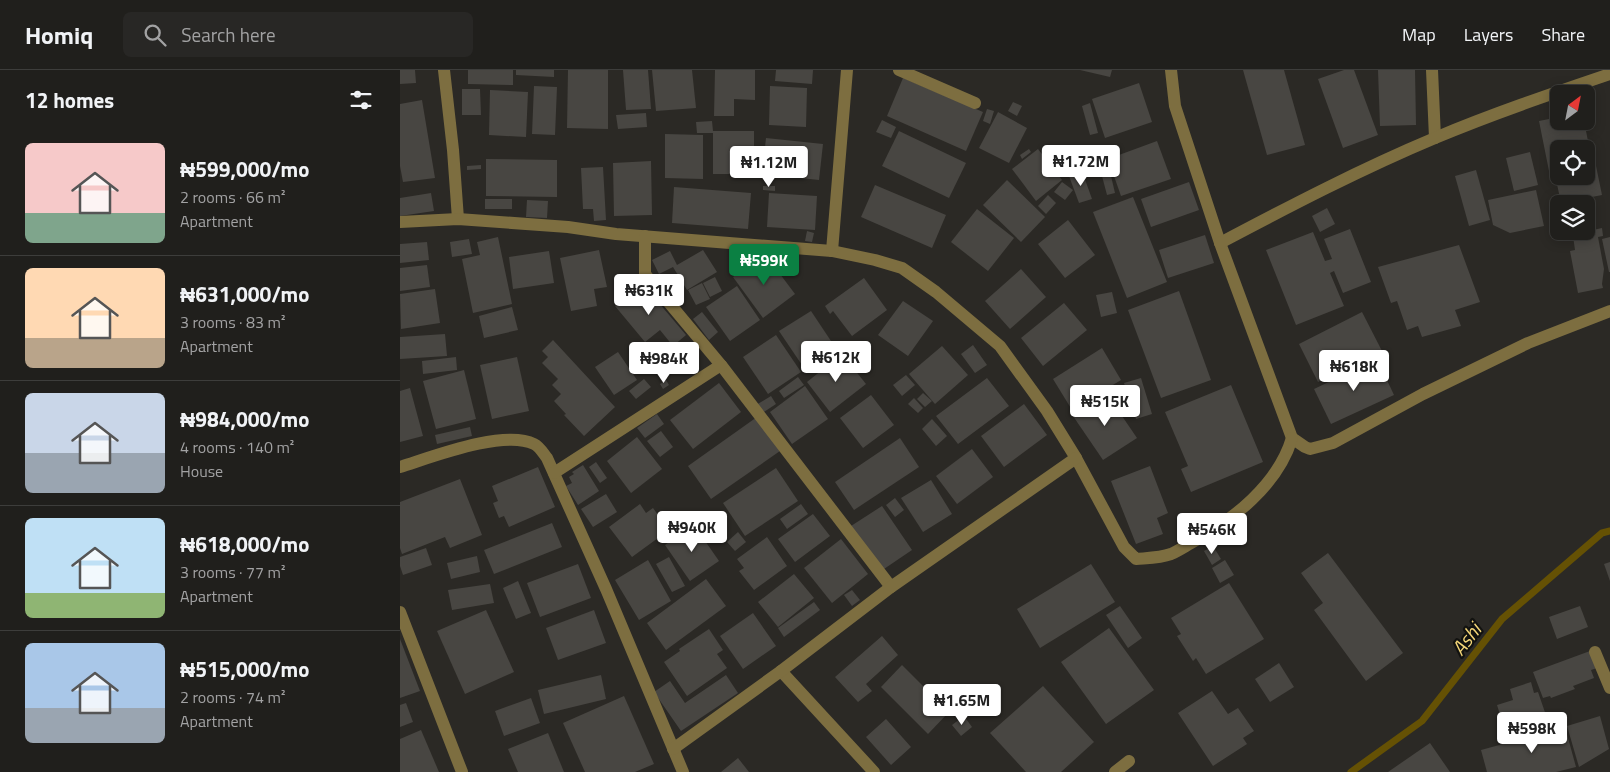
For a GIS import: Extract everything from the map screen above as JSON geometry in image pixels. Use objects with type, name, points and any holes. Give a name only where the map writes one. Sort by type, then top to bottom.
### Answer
[{"type":"street","points":[[444,70],[458,218]]},
{"type":"street","points":[[832,251],[846,70]]},
{"type":"street","points":[[899,70],[975,103]]},
{"type":"street","points":[[1171,70],[1176,106],[1220,243],[1292,438],[1305,447],[1310,449],[1332,443],[1423,394],[1528,342],[1610,311]]},
{"type":"street","points":[[1432,70],[1435,138]]},
{"type":"street","points":[[1220,243],[1324,188],[1435,138],[1556,92],[1610,74]]},
{"type":"street","points":[[400,222],[458,218],[616,234],[832,251],[902,268],[948,302],[1000,346],[1047,411],[1076,458],[1124,547],[1136,559],[1170,554],[1211,532],[1244,506],[1265,485],[1282,463],[1292,438]]},
{"type":"street","points":[[645,236],[644,274],[721,365],[891,587]]},
{"type":"street","points":[[554,473],[721,365]]},
{"type":"street","points":[[400,467],[474,445],[505,439],[525,440],[537,445],[547,458],[606,589],[683,772]]},
{"type":"street","points":[[673,749],[781,671],[891,587],[1076,458]]},
{"type":"street","points":[[400,612],[462,772]]},
{"type":"street","points":[[1594,652],[1610,688]]},
{"type":"street","points":[[781,671],[874,772]]},
{"type":"street","points":[[1115,772],[1129,761]]},
{"type":"building","points":[[400,70],[415,70],[416,83],[400,84]]},
{"type":"building","points":[[468,70],[513,70],[513,85],[468,84]]},
{"type":"building","points":[[516,70],[554,70],[554,77],[516,75]]},
{"type":"building","points":[[568,70],[608,70],[608,129],[567,128]]},
{"type":"building","points":[[623,70],[648,70],[651,109],[626,110]]},
{"type":"building","points":[[652,70],[692,70],[696,108],[656,111]]},
{"type":"building","points":[[715,70],[755,70],[755,100],[734,99],[734,116],[714,116]]},
{"type":"building","points":[[776,70],[813,70],[812,84],[775,81]]},
{"type":"building","points":[[1080,70],[1112,70],[1110,77]]},
{"type":"building","points":[[1243,70],[1284,70],[1305,145],[1267,155]]},
{"type":"building","points":[[1344,70],[1354,70],[1378,135],[1343,148],[1318,79]]},
{"type":"building","points":[[1378,70],[1415,70],[1416,125],[1380,126]]},
{"type":"building","points":[[903,78],[983,112],[966,151],[887,116]]},
{"type":"building","points":[[1139,83],[1152,122],[1105,138],[1092,99]]},
{"type":"building","points":[[534,86],[557,87],[555,135],[532,134]]},
{"type":"building","points":[[770,86],[807,88],[806,127],[769,125]]},
{"type":"building","points":[[462,89],[480,89],[481,115],[462,115]]},
{"type":"building","points":[[490,90],[528,92],[526,137],[489,135]]},
{"type":"building","points":[[422,100],[435,178],[403,182],[400,166],[400,104]]},
{"type":"building","points":[[1013,102],[1022,106],[1017,116],[1008,111]]},
{"type":"building","points":[[1090,103],[1098,133],[1090,135],[1082,106]]},
{"type":"building","points":[[987,109],[994,111],[990,124],[983,121]]},
{"type":"building","points":[[998,112],[1027,128],[1009,163],[979,148]]},
{"type":"building","points":[[646,113],[647,127],[618,129],[616,115]]},
{"type":"building","points":[[1550,119],[1550,130],[1586,130],[1588,140],[1550,140],[1549,171],[1539,121]]},
{"type":"building","points":[[882,120],[896,127],[891,138],[876,132]]},
{"type":"building","points":[[712,121],[713,131],[754,131],[754,174],[713,174],[713,133],[697,133],[696,122]]},
{"type":"building","points":[[899,131],[966,163],[949,198],[882,166]]},
{"type":"building","points":[[665,134],[703,135],[703,179],[665,178]]},
{"type":"building","points":[[766,138],[823,144],[819,180],[762,174]]},
{"type":"building","points":[[1157,141],[1171,179],[1121,196],[1108,159]]},
{"type":"building","points":[[1029,149],[1031,152],[1022,159],[1020,155]]},
{"type":"building","points":[[1038,149],[1062,180],[1036,201],[1012,169]]},
{"type":"building","points":[[1530,152],[1538,185],[1514,191],[1506,158]]},
{"type":"building","points":[[486,159],[557,160],[557,197],[486,196]]},
{"type":"building","points":[[1107,159],[1115,193],[1107,195],[1098,161]]},
{"type":"building","points":[[651,161],[652,215],[614,216],[613,163]]},
{"type":"building","points":[[1595,161],[1602,195],[1559,195],[1557,185],[1595,185]]},
{"type":"building","points":[[481,165],[481,169],[467,170],[467,166]]},
{"type":"building","points":[[603,167],[606,220],[594,221],[593,209],[583,209],[581,168]]},
{"type":"building","points":[[1476,170],[1490,220],[1469,226],[1455,176]]},
{"type":"building","points":[[1082,171],[1092,199],[1079,203],[1069,176]]},
{"type":"building","points":[[1007,180],[1045,217],[1021,242],[983,205]]},
{"type":"building","points":[[1062,182],[1073,190],[1065,200],[1054,192]]},
{"type":"building","points":[[1189,182],[1199,210],[1151,227],[1141,199]]},
{"type":"building","points":[[875,185],[946,215],[932,248],[861,217]]},
{"type":"building","points":[[763,186],[775,186],[775,191],[763,190]]},
{"type":"building","points":[[674,187],[751,193],[748,229],[672,223]]},
{"type":"building","points":[[1536,190],[1544,226],[1510,233],[1493,225],[1488,200]]},
{"type":"building","points":[[431,193],[434,211],[400,216],[400,198]]},
{"type":"building","points":[[769,193],[817,196],[815,230],[767,227]]},
{"type":"building","points":[[1048,195],[1056,203],[1046,214],[1038,206]]},
{"type":"building","points":[[1133,197],[1167,282],[1127,298],[1093,212]]},
{"type":"building","points":[[485,199],[512,199],[512,209],[485,209]]},
{"type":"building","points":[[527,200],[548,201],[547,218],[526,217]]},
{"type":"building","points":[[1327,208],[1335,224],[1320,232],[1312,216]]},
{"type":"building","points":[[977,209],[1014,238],[988,271],[951,242]]},
{"type":"building","points":[[1068,220],[1095,255],[1065,278],[1038,244]]},
{"type":"building","points":[[1602,228],[1603,236],[1598,237],[1604,269],[1603,288],[1578,293],[1570,251],[1575,250],[1574,240],[1595,240],[1595,230]]},
{"type":"building","points":[[1350,229],[1371,282],[1343,293],[1334,271],[1330,273],[1344,306],[1296,325],[1266,250],[1313,232],[1325,261],[1332,259],[1324,239]]},
{"type":"building","points":[[807,231],[814,233],[812,242],[805,241]]},
{"type":"building","points":[[1205,235],[1214,263],[1168,278],[1159,250]]},
{"type":"building","points":[[498,237],[512,304],[473,313],[462,259],[480,255],[477,242]]},
{"type":"building","points":[[1610,237],[1610,272],[1609,272],[1602,239]]},
{"type":"building","points":[[469,239],[472,254],[452,257],[450,242]]},
{"type":"building","points":[[427,242],[429,260],[400,263],[400,244]]},
{"type":"building","points":[[1459,245],[1480,302],[1455,310],[1461,326],[1422,337],[1418,326],[1407,330],[1397,301],[1391,303],[1378,267]]},
{"type":"building","points":[[599,250],[607,287],[594,289],[597,306],[571,311],[560,258]]},
{"type":"building","points":[[703,250],[717,272],[687,290],[673,267],[659,274],[652,260],[670,251],[677,265]]},
{"type":"building","points":[[549,251],[554,283],[513,289],[509,257]]},
{"type":"building","points":[[765,254],[795,294],[763,318],[733,277]]},
{"type":"building","points":[[427,265],[430,287],[400,291],[400,268]]},
{"type":"building","points":[[1021,269],[1046,297],[1010,329],[985,301]]},
{"type":"building","points":[[715,277],[722,291],[710,297],[703,283]]},
{"type":"building","points":[[864,278],[887,310],[852,336],[833,311],[830,314],[825,306]]},
{"type":"building","points":[[642,283],[686,335],[673,346],[660,330],[645,342],[615,306]]},
{"type":"building","points":[[702,283],[710,299],[696,305],[688,290]]},
{"type":"building","points":[[737,286],[760,320],[730,341],[706,307]]},
{"type":"building","points":[[435,289],[440,323],[401,329],[400,294]]},
{"type":"building","points":[[1179,291],[1211,380],[1161,398],[1128,310]]},
{"type":"building","points":[[1112,292],[1117,313],[1101,317],[1096,295]]},
{"type":"building","points":[[903,301],[933,321],[908,356],[878,335]]},
{"type":"building","points":[[1064,303],[1087,330],[1043,366],[1021,338]]},
{"type":"building","points":[[512,307],[518,330],[484,338],[479,316]]},
{"type":"building","points":[[811,311],[837,350],[806,371],[779,331]]},
{"type":"building","points":[[702,312],[718,332],[709,340],[693,319]]},
{"type":"building","points":[[1362,312],[1382,351],[1318,382],[1299,344]]},
{"type":"building","points":[[445,334],[447,356],[400,359],[400,337]]},
{"type":"building","points":[[776,335],[801,372],[768,394],[743,357]]},
{"type":"building","points":[[553,340],[615,407],[584,436],[564,415],[566,414],[554,401],[561,394],[552,385],[558,379],[542,363],[548,357],[542,351]]},
{"type":"building","points":[[654,342],[660,348],[651,356],[645,349]]},
{"type":"building","points":[[973,345],[987,365],[975,373],[961,354]]},
{"type":"building","points":[[942,346],[968,375],[935,404],[909,374]]},
{"type":"building","points":[[1102,348],[1121,380],[1072,410],[1053,379]]},
{"type":"building","points":[[618,352],[637,380],[614,395],[595,367]]},
{"type":"building","points":[[842,354],[866,384],[830,412],[807,382]]},
{"type":"building","points":[[456,357],[457,370],[423,374],[422,361]]},
{"type":"building","points":[[517,357],[529,411],[492,419],[480,365]]},
{"type":"building","points":[[1377,359],[1394,395],[1331,424],[1314,389]]},
{"type":"building","points":[[464,370],[476,419],[436,429],[423,381]]},
{"type":"building","points":[[906,375],[915,385],[902,396],[893,385]]},
{"type":"building","points":[[798,377],[804,385],[784,398],[779,391]]},
{"type":"building","points":[[987,378],[1009,406],[958,444],[936,416]]},
{"type":"building","points":[[1141,378],[1152,414],[1136,419],[1124,383]]},
{"type":"building","points":[[644,379],[651,387],[636,399],[629,391]]},
{"type":"building","points":[[666,380],[669,385],[663,389],[660,384]]},
{"type":"building","points":[[719,383],[741,412],[693,449],[670,420]]},
{"type":"building","points":[[1231,385],[1263,462],[1191,492],[1181,469],[1188,466],[1165,412]]},
{"type":"building","points":[[805,386],[828,419],[792,444],[770,412]]},
{"type":"building","points":[[410,388],[423,436],[400,442],[400,391]]},
{"type":"building","points":[[923,393],[932,401],[925,407],[917,399]]},
{"type":"building","points":[[1107,394],[1137,438],[1103,460],[1073,416]]},
{"type":"building","points":[[871,395],[894,425],[863,448],[840,418]]},
{"type":"building","points":[[771,396],[776,404],[761,414],[756,405]]},
{"type":"building","points":[[914,398],[923,408],[918,413],[908,404]]},
{"type":"building","points":[[1024,404],[1047,435],[1004,467],[981,436]]},
{"type":"building","points":[[657,414],[664,424],[645,438],[637,428]]},
{"type":"building","points":[[757,417],[780,451],[711,499],[688,466]]},
{"type":"building","points":[[932,419],[947,436],[936,446],[922,429]]},
{"type":"building","points":[[470,427],[472,436],[437,444],[435,435]]},
{"type":"building","points":[[661,431],[673,447],[660,457],[647,441]]},
{"type":"building","points":[[637,437],[662,469],[631,493],[607,461]]},
{"type":"building","points":[[900,438],[919,467],[854,510],[835,482]]},
{"type":"building","points":[[972,449],[993,477],[957,504],[936,476]]},
{"type":"building","points":[[596,462],[607,478],[600,483],[589,467]]},
{"type":"building","points":[[583,465],[599,491],[578,505],[566,486],[572,483],[569,477],[574,474],[572,472]]},
{"type":"building","points":[[1150,466],[1168,513],[1157,518],[1163,534],[1136,544],[1111,481]]},
{"type":"building","points":[[538,467],[555,507],[509,527],[504,516],[499,518],[493,503],[498,501],[492,486]]},
{"type":"building","points":[[776,468],[798,501],[745,536],[723,503]]},
{"type":"building","points":[[460,479],[482,535],[450,548],[445,537],[402,554],[400,548],[400,502]]},
{"type":"building","points":[[931,480],[952,514],[923,532],[901,498]]},
{"type":"building","points":[[606,494],[617,512],[593,527],[581,509]]},
{"type":"building","points":[[895,498],[904,510],[895,517],[886,505]]},
{"type":"building","points":[[640,504],[646,513],[653,508],[669,530],[632,557],[609,527]]},
{"type":"building","points":[[801,504],[808,514],[787,529],[780,519]]},
{"type":"building","points":[[882,506],[912,550],[881,571],[851,526]]},
{"type":"building","points":[[813,514],[830,536],[795,562],[778,539]]},
{"type":"building","points":[[552,523],[562,547],[494,574],[484,550]]},
{"type":"building","points":[[694,525],[719,561],[690,581],[665,545]]},
{"type":"building","points":[[738,532],[746,542],[735,551],[727,542]]},
{"type":"building","points":[[767,537],[787,566],[754,590],[739,571],[744,568],[737,559]]},
{"type":"building","points":[[841,539],[868,574],[832,603],[804,568]]},
{"type":"building","points":[[1213,546],[1221,559],[1212,565],[1204,551]]},
{"type":"building","points":[[426,548],[432,565],[403,575],[400,557]]},
{"type":"building","points":[[1328,553],[1403,653],[1366,681],[1314,610],[1323,603],[1301,573]]},
{"type":"building","points":[[477,556],[480,572],[451,579],[447,563]]},
{"type":"building","points":[[669,557],[685,586],[672,592],[656,564]]},
{"type":"building","points":[[648,560],[671,601],[639,620],[615,580]]},
{"type":"building","points":[[1225,560],[1234,575],[1220,583],[1212,568]]},
{"type":"building","points":[[1610,562],[1610,581],[1604,564]]},
{"type":"building","points":[[578,564],[591,598],[540,617],[527,583]]},
{"type":"building","points":[[1091,564],[1115,602],[1040,648],[1017,609]]},
{"type":"building","points":[[794,574],[814,598],[778,627],[758,602]]},
{"type":"building","points":[[706,579],[726,606],[666,650],[647,623]]},
{"type":"building","points":[[518,581],[531,613],[516,619],[503,588]]},
{"type":"building","points":[[1229,583],[1264,639],[1206,674],[1196,658],[1193,661],[1177,636],[1181,634],[1171,618]]},
{"type":"building","points":[[490,584],[494,603],[452,610],[448,590]]},
{"type":"building","points":[[852,590],[860,600],[852,606],[844,595]]},
{"type":"building","points":[[814,602],[820,610],[784,637],[778,628]]},
{"type":"building","points":[[1120,606],[1142,638],[1128,648],[1106,615]]},
{"type":"building","points":[[1580,606],[1588,627],[1557,639],[1549,617]]},
{"type":"building","points":[[486,610],[514,672],[465,694],[437,631]]},
{"type":"building","points":[[594,610],[606,643],[558,660],[546,628]]},
{"type":"building","points":[[753,613],[776,646],[743,669],[720,636]]},
{"type":"building","points":[[1109,628],[1154,690],[1106,724],[1061,662]]},
{"type":"building","points":[[709,629],[723,650],[717,654],[727,668],[687,696],[664,662],[680,651],[679,649]]},
{"type":"building","points":[[882,636],[898,655],[866,684],[872,691],[858,702],[835,677]]},
{"type":"building","points":[[400,639],[420,691],[400,698]]},
{"type":"building","points":[[1590,651],[1597,668],[1591,670],[1594,678],[1573,686],[1575,689],[1551,698],[1550,696],[1543,698],[1533,672]]},
{"type":"building","points":[[1279,663],[1294,687],[1270,702],[1255,679]]},
{"type":"building","points":[[902,665],[949,712],[928,734],[881,687]]},
{"type":"building","points":[[601,675],[606,699],[544,714],[538,690]]},
{"type":"building","points":[[726,675],[738,693],[681,731],[654,692],[670,681],[685,703]]},
{"type":"building","points":[[1531,682],[1534,693],[1538,692],[1548,721],[1506,734],[1497,705],[1513,700],[1510,689]]},
{"type":"building","points":[[1043,686],[1094,742],[1061,772],[1026,772],[990,733]]},
{"type":"building","points":[[1212,691],[1228,714],[1238,708],[1254,731],[1243,738],[1247,744],[1213,766],[1178,713]]},
{"type":"building","points":[[624,696],[654,764],[635,772],[585,772],[563,723]]},
{"type":"building","points":[[531,698],[540,723],[504,736],[495,711]]},
{"type":"building","points":[[406,703],[413,722],[400,727],[400,705]]},
{"type":"building","points":[[964,716],[972,727],[961,736],[952,725]]},
{"type":"building","points":[[1600,716],[1609,749],[1579,767],[1567,726]]},
{"type":"building","points":[[886,719],[911,747],[891,765],[866,737]]},
{"type":"building","points":[[1565,727],[1576,767],[1556,772],[1487,772],[1481,750]]},
{"type":"building","points":[[421,730],[439,772],[400,772],[400,739]]},
{"type":"building","points":[[548,733],[564,772],[518,772],[508,749]]},
{"type":"building","points":[[1430,743],[1450,772],[1388,772]]},
{"type":"building","points":[[738,758],[749,772],[721,772]]},
{"type":"waterway","name":"Ashi","points":[[1351,772],[1422,721],[1502,619],[1602,533],[1610,531]]}]
